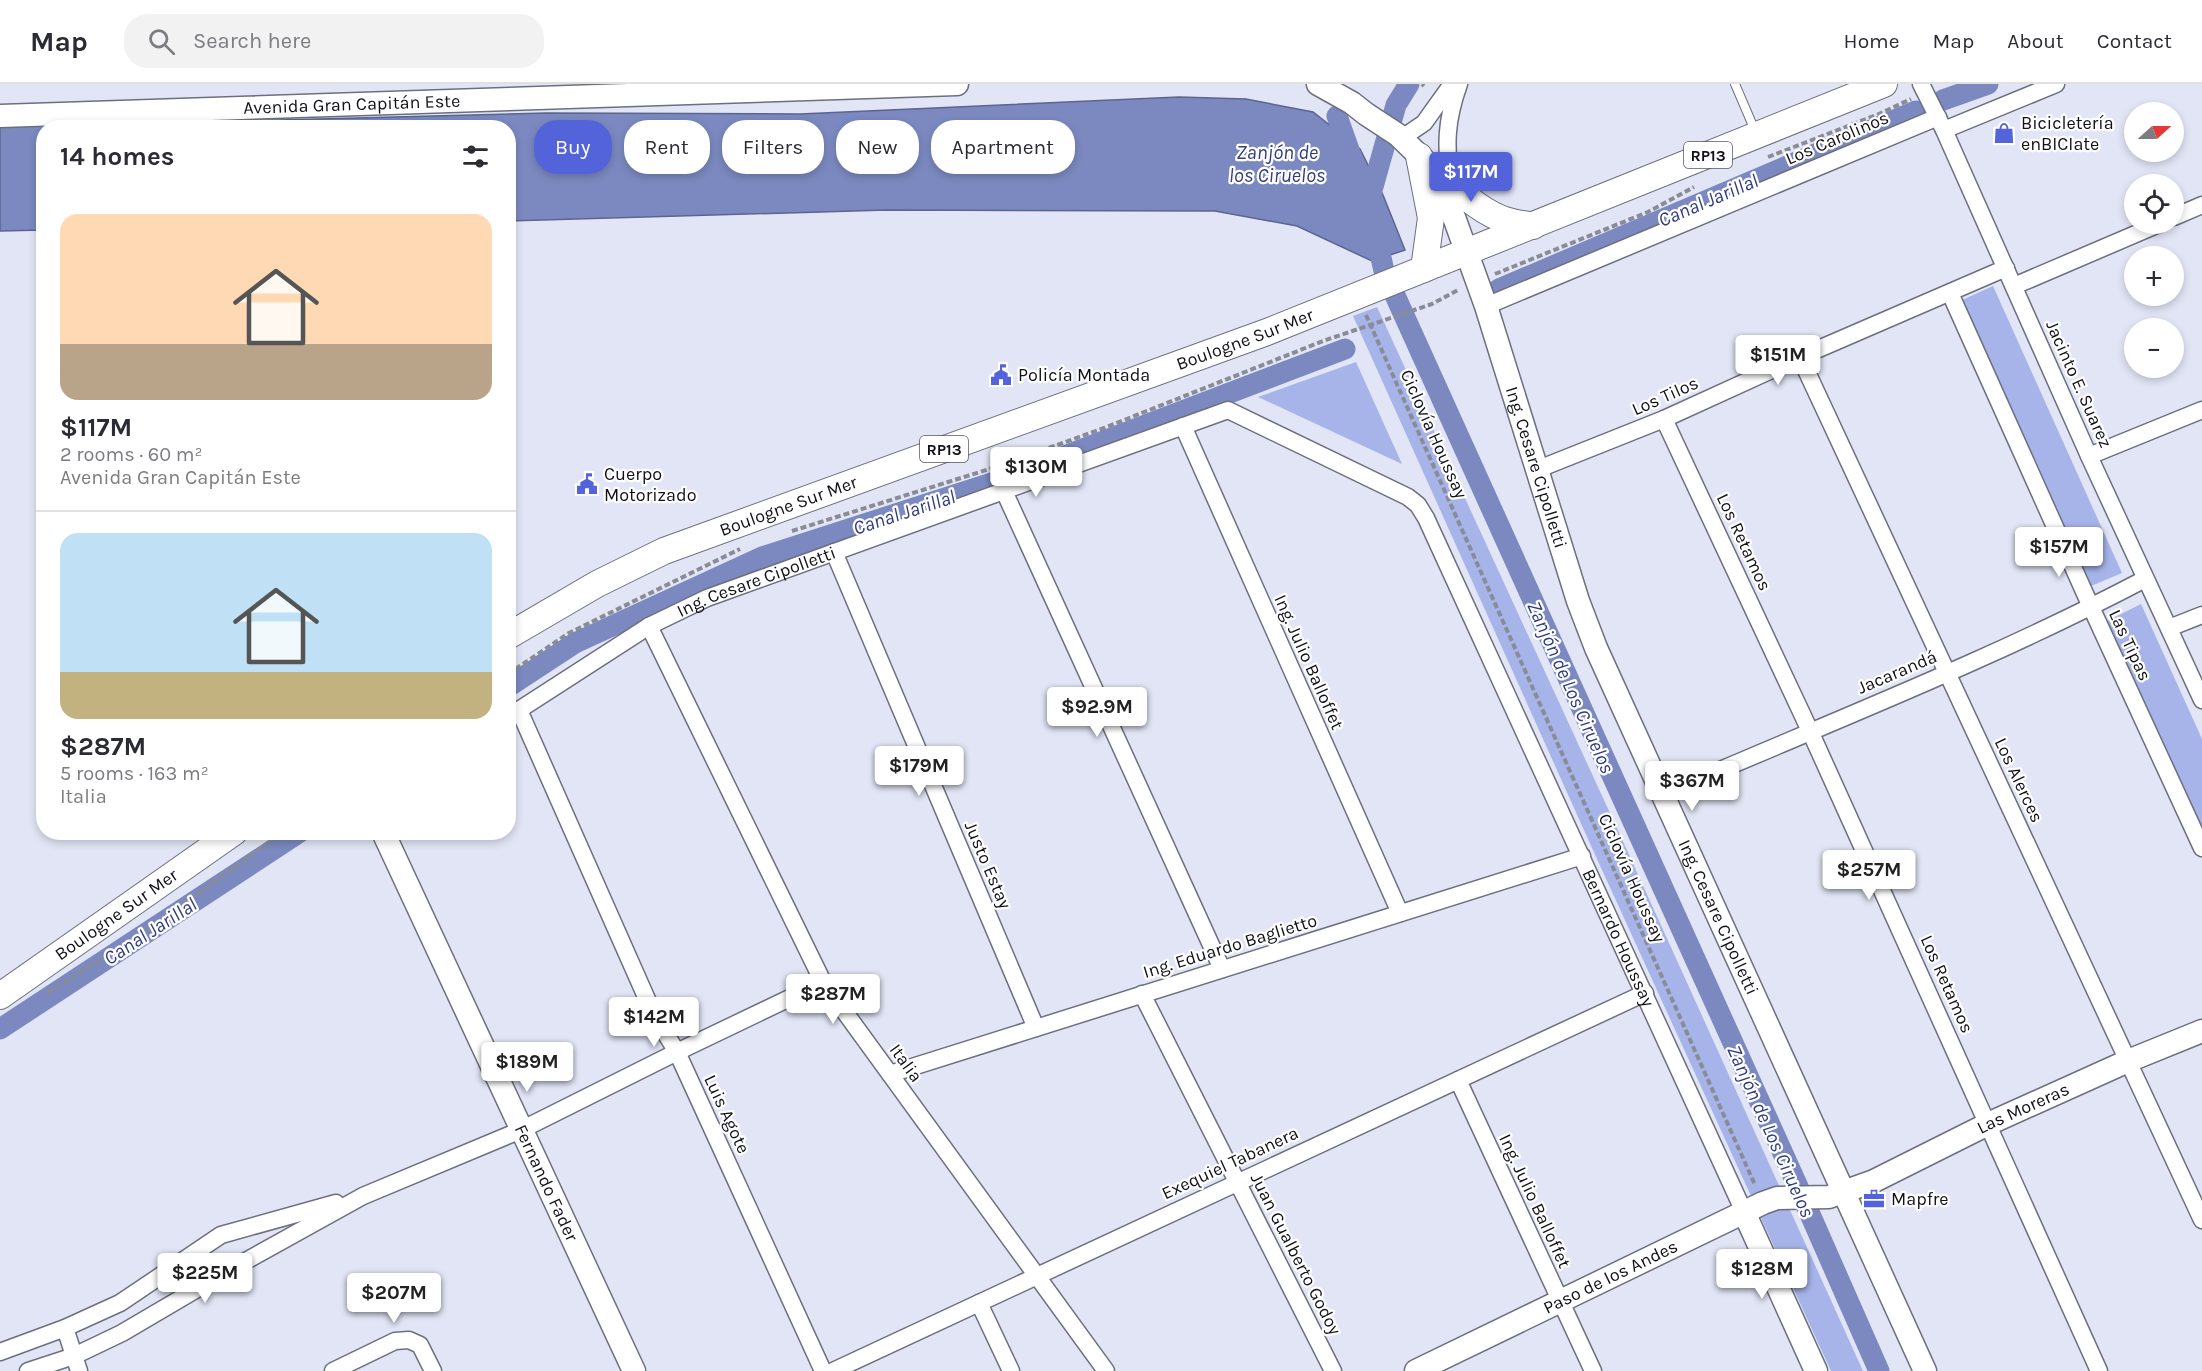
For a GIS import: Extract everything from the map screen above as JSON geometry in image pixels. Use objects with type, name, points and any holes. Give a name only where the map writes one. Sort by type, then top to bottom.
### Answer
[{"type":"main road","name":"Boulogne Sur Mer","points":[[516,631],[597,584],[664,551],[1257,336],[1533,226],[1762,146],[1884,84]]},
{"type":"main road","points":[[1421,157],[1492,215],[1533,226]]},
{"type":"main road","points":[[1421,157],[1431,218],[1424,269]]},
{"type":"main road","name":"Boulogne Sur Mer","points":[[0,996],[223,840]]},
{"type":"street","name":"Avenida Gran Capitán Este","points":[[0,116],[533,91],[957,84]]},
{"type":"street","points":[[1318,84],[1357,100],[1421,157],[1446,195],[1467,251]]},
{"type":"street","points":[[1421,157],[1424,123],[1452,84]]},
{"type":"street","points":[[1421,157],[1447,155],[1446,132],[1459,84]]},
{"type":"street","name":"Los Carolinos","points":[[1486,306],[1941,123],[2056,84]]},
{"type":"street","name":"Jacinto E. Suarez","points":[[1923,88],[1941,123],[2089,456],[2202,700]]},
{"type":"street","points":[[2184,213],[2202,205]]},
{"type":"street","points":[[2014,286],[2136,234]]},
{"type":"street","name":"Ing. Cesare Cipolletti","points":[[1467,251],[1578,601],[1596,648],[1837,1194],[1925,1371]]},
{"type":"street","name":"Los Tilos","points":[[1536,470],[1664,419],[2006,268]]},
{"type":"street","name":"Las Tipas","points":[[1950,293],[2202,848]]},
{"type":"street","name":"Los Alerces","points":[[1800,357],[2202,1220]]},
{"type":"street","name":"Ing. Cesare Cipolletti","points":[[516,713],[649,626],[707,598],[1228,410],[1408,497],[1418,505]]},
{"type":"street","points":[[2089,456],[2202,410]]},
{"type":"street","name":"Los Retamos","points":[[1664,419],[1810,731],[2099,1371]]},
{"type":"street","name":"Ing. Julio Balloffet","points":[[1183,426],[1400,913]]},
{"type":"street","points":[[1004,491],[1222,969]]},
{"type":"street","name":"Bernardo Houssay","points":[[1418,505],[1645,993],[1761,1204],[1816,1371]]},
{"type":"street","name":"Justo Estay","points":[[834,552],[1036,1028]]},
{"type":"street","name":"Jacarandá","points":[[1662,795],[1947,672],[2091,607],[2145,579]]},
{"type":"street","points":[[2169,628],[2202,615]]},
{"type":"street","name":"Italia","points":[[649,626],[823,982],[1106,1371]]},
{"type":"street","name":"Luis Agote","points":[[516,718],[654,1015],[676,1052],[823,1371]]},
{"type":"street","name":"Fernando Fader","points":[[387,840],[634,1371]]},
{"type":"street","name":"Ing. Eduardo Baglietto","points":[[890,1074],[1582,856]]},
{"type":"street","points":[[28,1371],[77,1364],[122,1333],[224,1273],[363,1196],[521,1130],[676,1052],[823,982]]},
{"type":"street","name":"Exequiel Tabanera","points":[[833,1371],[1645,993]]},
{"type":"street","name":"Juan Gualberto Godoy","points":[[1142,994],[1333,1371]]},
{"type":"street","name":"Las Moreras","points":[[1837,1194],[1874,1181],[1988,1124],[2202,1030]]},
{"type":"street","name":"Ing. Julio Balloffet","points":[[1458,1080],[1593,1371]]},
{"type":"street","name":"Paso de los Andes","points":[[1418,1370],[1761,1204],[1837,1194]]},
{"type":"street","points":[[0,1352],[65,1328],[120,1303],[221,1235],[363,1196]]},
{"type":"street","points":[[979,1303],[1011,1371]]},
{"type":"street","points":[[65,1328],[77,1364]]},
{"type":"street","points":[[333,1371],[394,1341],[409,1340],[420,1345],[433,1371]]},
{"type":"lane","points":[[1735,84],[1762,146]]},
{"type":"path","points":[[1762,146],[1879,114],[1923,88]]},
{"type":"path","points":[[787,532],[999,466],[1104,428],[1323,341],[1432,304],[1477,280],[1648,212],[1700,184]]},
{"type":"path","name":"Ciclovía Houssay","points":[[1356,297],[1372,326],[1761,1204]]},
{"type":"path","points":[[516,669],[569,633],[743,548]]},
{"type":"path","points":[[40,997],[140,934],[272,840]]},
{"type":"shaded area","points":[[1993,286],[2122,573],[2091,586],[1960,301]]},
{"type":"shaded area","points":[[1377,307],[1863,1371],[1831,1371],[1592,848],[1353,316]]},
{"type":"shaded area","points":[[1356,362],[1402,464],[1258,397]]},
{"type":"shaded area","points":[[2141,604],[2202,739],[2202,832],[2105,622]]},
{"type":"water","name":"Zanjón de los Ciruelos","points":[[1179,97],[1246,99],[1313,112],[1360,149],[1383,195],[1405,250],[1372,261],[1297,226],[1215,211],[887,210],[516,221],[516,120],[279,120],[547,113],[800,114]]},
{"type":"water","name":"Zanjón de los Ciruelos","points":[[36,123],[36,230],[0,231],[0,124]]},
{"type":"waterway","points":[[1369,201],[1396,105],[1409,84]]},
{"type":"waterway","name":"Canal Jarillal","points":[[1943,100],[1988,84]]},
{"type":"waterway","name":"Canal Jarillal","points":[[1499,289],[1916,111]]},
{"type":"waterway","name":"Zanjón de Los Ciruelos","points":[[1337,116],[1353,161]]},
{"type":"waterway","name":"Zanjón de Los Ciruelos","points":[[1375,231],[1384,271],[1879,1371]]},
{"type":"waterway","name":"Canal Jarillal","points":[[516,682],[575,643],[762,557],[1004,479],[1345,349]]},
{"type":"waterway","name":"Canal Jarillal","points":[[0,1029],[288,840]]},
{"type":"place","name":"Bicicletería enBICIate","points":[[2004,133]]},
{"type":"place","name":"Policía Montada","points":[[1001,375]]},
{"type":"place","name":"Cuerpo Motorizado","points":[[587,484]]},
{"type":"place","name":"Mapfre","points":[[1874,1199]]}]
